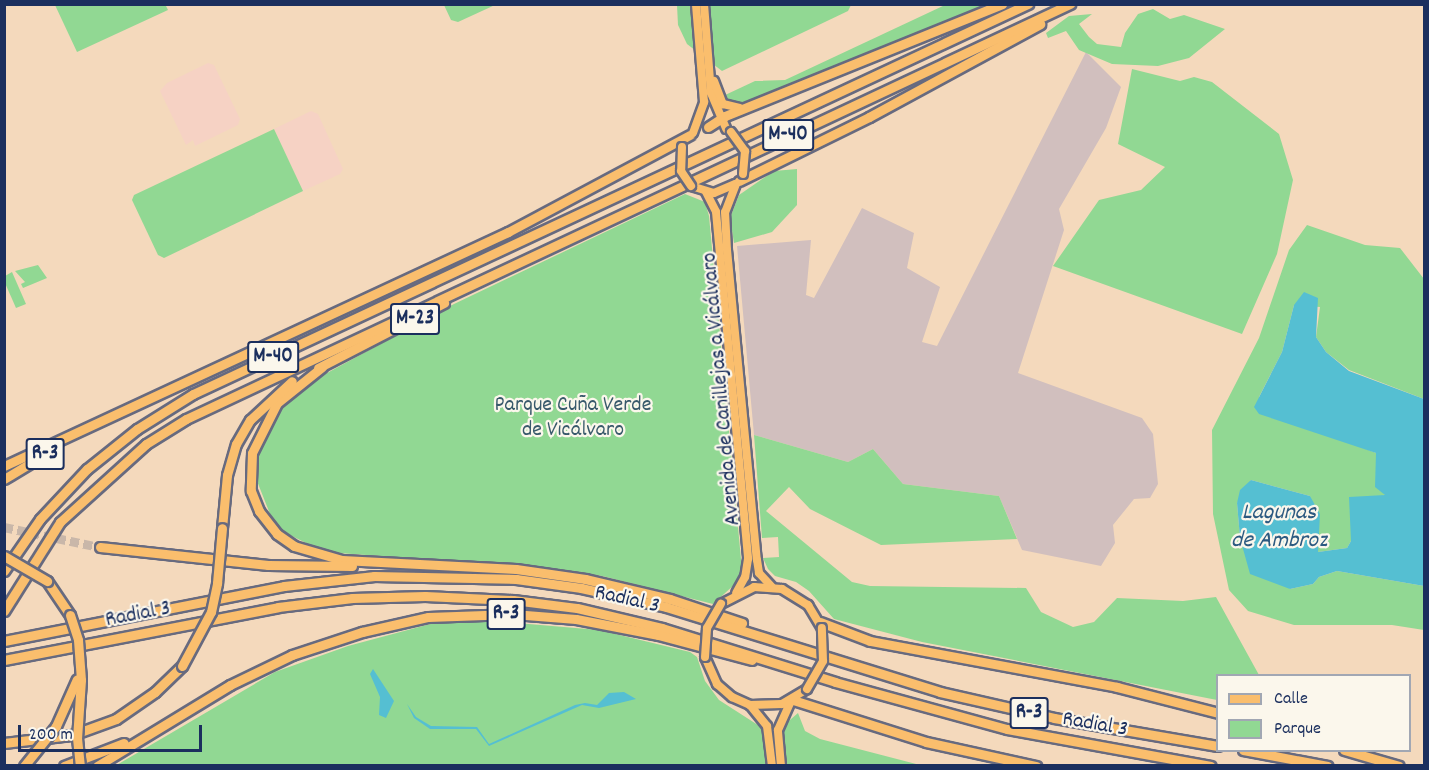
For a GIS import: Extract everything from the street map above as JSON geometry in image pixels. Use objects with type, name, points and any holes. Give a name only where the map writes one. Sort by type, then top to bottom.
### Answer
[{"type":"highway","points":[[708,127],[719,119],[1002,4]]},
{"type":"highway","name":"M-40","points":[[4,571],[40,519],[87,469],[137,429],[193,394],[1028,4]]},
{"type":"highway","name":"M-40","points":[[4,611],[60,522],[146,444],[251,386],[1071,4]]},
{"type":"highway","points":[[739,180],[869,117],[1076,4]]},
{"type":"highway","points":[[431,268],[547,213],[692,134]]},
{"type":"highway","name":"M-23","points":[[4,466],[431,268],[591,207]]},
{"type":"highway","name":"M-23","points":[[4,744],[72,735],[116,719],[155,693],[182,666],[211,612],[218,583],[227,475],[236,444],[250,420],[293,380],[322,367],[506,268]]},
{"type":"highway","points":[[322,367],[277,403],[259,435],[249,472],[259,511],[277,534],[317,555],[516,569],[585,579],[670,599],[845,663]]},
{"type":"highway","name":"R-3","points":[[4,479],[85,430]]},
{"type":"highway","points":[[100,547],[268,565],[426,564]]},
{"type":"highway","points":[[4,556],[47,581],[70,615],[80,662],[80,765]]},
{"type":"highway","name":"Radial 3","points":[[4,641],[284,586],[374,576],[426,575],[516,579],[581,588],[666,607],[845,663],[1009,708],[1216,746]]},
{"type":"highway","name":"Radial 3","points":[[4,660],[278,607],[352,598],[425,596],[513,600],[577,608],[684,634],[835,682],[1007,729],[1211,765]]},
{"type":"highway","name":"R-3","points":[[64,765],[157,728],[230,685],[292,655],[362,632],[428,617],[513,614],[576,620],[658,634],[835,682]]},
{"type":"highway","points":[[821,625],[870,641],[1117,687],[1216,712]]},
{"type":"highway","points":[[24,765],[66,709],[80,662]]},
{"type":"highway","points":[[792,701],[926,742],[1036,765]]},
{"type":"highway","points":[[97,765],[157,728]]},
{"type":"highway","points":[[1254,752],[1328,765]]},
{"type":"highway","points":[[1351,752],[1399,765]]},
{"type":"main road","points":[[696,4],[704,102],[692,134],[682,147],[681,171],[692,186],[706,192],[722,192],[739,180],[745,151],[719,119],[711,93],[704,4]]},
{"type":"main road","points":[[710,66],[723,104],[735,110],[756,104]]},
{"type":"main road","points":[[692,134],[708,127],[728,131]]},
{"type":"main road","name":"Avenida de Canillejas a Vicálvaro","points":[[739,180],[724,220],[757,560],[761,576],[772,587]]},
{"type":"main road","name":"Avenida de Canillejas a Vicálvaro","points":[[706,192],[716,212],[748,560],[745,577],[736,593]]},
{"type":"main road","points":[[772,587],[800,598],[821,625],[823,661],[807,689],[792,701],[771,706],[750,705],[732,697],[717,684],[705,657],[707,628],[721,604],[736,593],[772,587]]},
{"type":"main road","points":[[781,765],[778,730],[792,701]]},
{"type":"main road","points":[[750,705],[767,726],[772,765]]},
{"type":"shaded area","points":[[1086,52],[1121,87],[1106,128],[1059,209],[1064,230],[1018,373],[1142,418],[1153,434],[1158,484],[1150,498],[1134,499],[1113,525],[1115,543],[1101,566],[1022,550],[999,496],[903,484],[873,449],[848,462],[754,435],[737,246],[811,240],[806,295],[814,298],[862,208],[914,233],[907,268],[940,287],[922,342],[937,346]]},
{"type":"shaded area","points":[[208,63],[214,65],[240,119],[238,125],[195,146],[193,140],[186,145],[160,91],[167,83]]},
{"type":"shaded area","points":[[311,111],[318,114],[343,169],[340,174],[303,191],[274,129]]},
{"type":"green space","points":[[165,4],[168,10],[77,52],[55,5]]},
{"type":"green space","points":[[444,5],[495,5],[458,22],[451,20]]},
{"type":"green space","points":[[677,5],[851,5],[848,11],[722,71],[687,44],[678,25]]},
{"type":"green space","points":[[945,5],[985,5],[740,104],[730,104],[723,96],[755,81],[785,80]]},
{"type":"green space","points":[[1153,9],[1170,19],[1184,15],[1225,29],[1189,58],[1158,66],[1112,64],[1079,50],[1066,31],[1048,38],[1046,33],[1069,16],[1092,14],[1079,24],[1089,37],[1097,44],[1121,47],[1125,33],[1138,14]]},
{"type":"green space","points":[[1132,69],[1180,81],[1194,77],[1212,82],[1279,134],[1293,180],[1277,254],[1242,334],[1053,266],[1099,200],[1141,190],[1165,167],[1118,144]]},
{"type":"green space","points":[[274,129],[303,191],[164,258],[158,255],[132,200],[134,195]]},
{"type":"green space","points":[[797,169],[797,205],[772,232],[734,243],[730,218],[739,195],[774,171]]},
{"type":"green space","name":"Parque Cuña Verde de Vicálvaro","points":[[685,194],[705,202],[709,216],[742,570],[735,584],[713,604],[602,576],[547,568],[324,552],[284,532],[272,519],[255,476],[256,455],[270,421],[305,385],[454,304]]},
{"type":"green space","points":[[1307,225],[1365,245],[1400,248],[1424,279],[1424,399],[1349,370],[1326,352],[1316,337],[1320,307],[1294,305],[1282,352],[1259,397],[1331,435],[1376,453],[1385,495],[1351,507],[1351,541],[1347,548],[1318,552],[1310,496],[1251,480],[1237,503],[1240,538],[1290,589],[1313,584],[1319,577],[1337,571],[1424,586],[1424,630],[1392,625],[1294,625],[1248,611],[1229,590],[1213,514],[1212,430],[1259,338],[1289,250]]},
{"type":"green space","points":[[38,265],[47,278],[23,288],[21,284],[25,282],[15,271]]},
{"type":"green space","points":[[12,272],[26,304],[16,308],[5,283],[5,276]]},
{"type":"green space","points":[[754,435],[848,462],[873,449],[903,484],[999,496],[1017,539],[881,545],[810,509],[789,487],[766,511],[852,582],[870,586],[1026,588],[1041,612],[1073,627],[1094,622],[1117,598],[1183,601],[1216,597],[1258,674],[1216,674],[1216,700],[922,642],[834,619],[809,591],[796,582],[775,576],[768,569],[763,558],[779,557],[778,537],[762,538]]},
{"type":"green space","points":[[483,620],[599,630],[690,652],[697,657],[705,681],[719,700],[761,727],[767,765],[115,766],[275,672],[348,646],[434,623]]},
{"type":"green space","points":[[798,713],[805,731],[820,739],[920,765],[782,766],[783,726]]},
{"type":"water","name":"Lagunas de Ambroz","points":[[1304,292],[1318,298],[1316,337],[1326,352],[1349,371],[1424,399],[1424,586],[1337,571],[1319,577],[1313,584],[1290,589],[1250,574],[1240,538],[1237,503],[1240,490],[1251,480],[1310,496],[1320,514],[1318,552],[1347,548],[1351,541],[1349,497],[1385,495],[1375,487],[1376,453],[1259,414],[1254,407],[1282,352],[1294,305]]},
{"type":"water","points":[[373,669],[394,701],[386,718],[379,715],[380,697],[370,674]]},
{"type":"water","points":[[624,692],[636,699],[599,708],[582,705],[489,746],[476,729],[430,729],[414,718],[407,704],[416,717],[431,726],[477,727],[489,744],[575,705],[585,703],[597,705],[609,693]]},
{"type":"tunnel","points":[[4,527],[100,547]]}]
